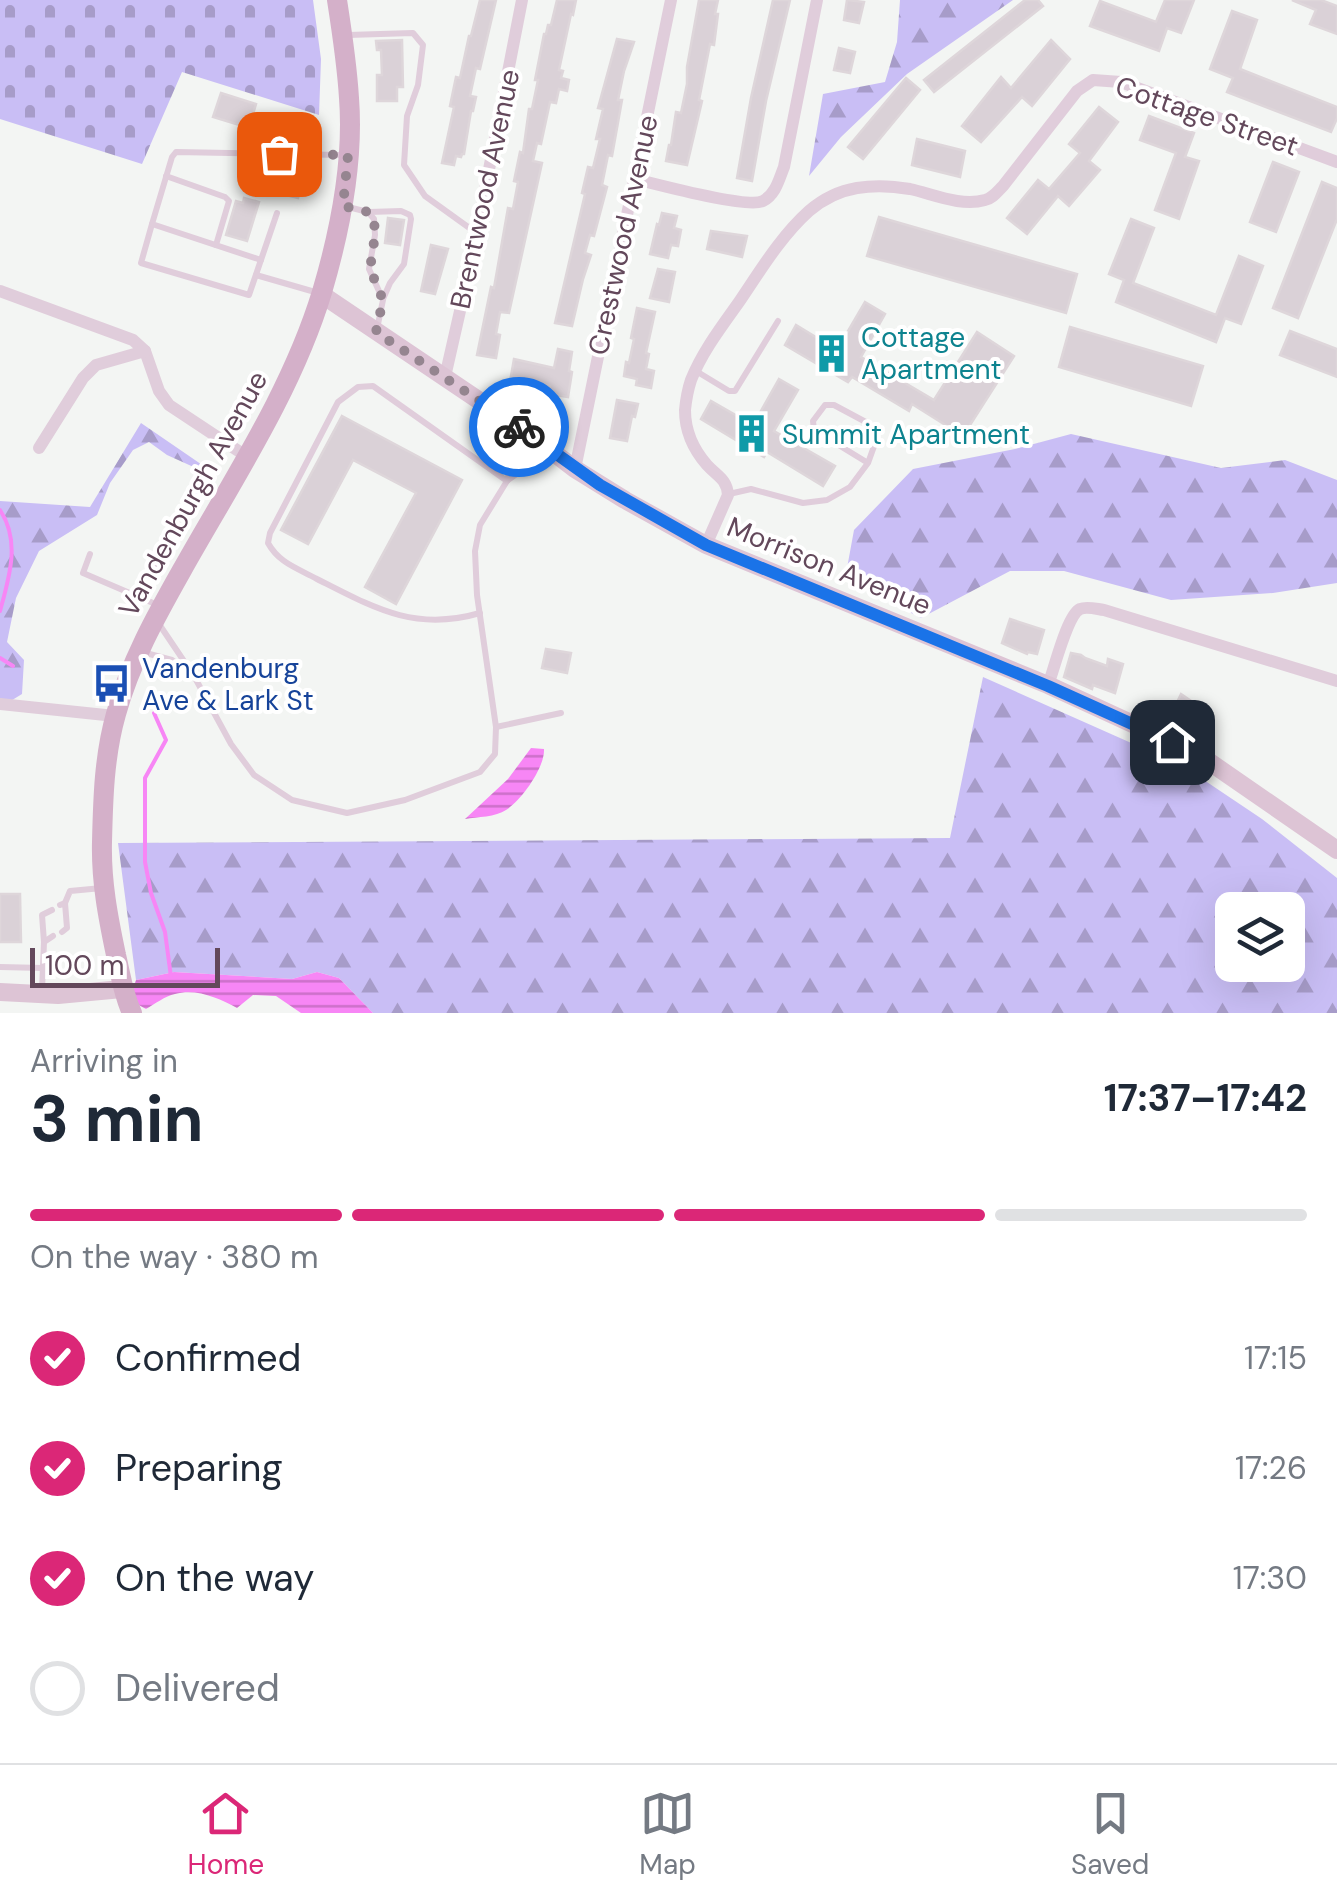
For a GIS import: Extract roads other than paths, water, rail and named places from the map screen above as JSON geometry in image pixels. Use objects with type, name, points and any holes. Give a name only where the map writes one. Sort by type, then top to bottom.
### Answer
[{"type":"main road","name":"Vandenburgh Avenue","points":[[132,1013],[122,989],[104,888],[103,810],[115,716],[158,612],[284,385],[322,294],[343,206],[348,155],[350,100],[337,0]]},
{"type":"street","name":"Brentwood Avenue","points":[[445,377],[522,0]]},
{"type":"street","name":"Crestwood Avenue","points":[[575,469],[672,0]]},
{"type":"street","points":[[635,179],[742,202],[764,200],[775,190],[784,167],[817,0]]},
{"type":"street","name":"Cottage Street","points":[[728,495],[725,481],[700,457],[686,428],[686,400],[695,371],[754,279],[788,234],[824,200],[842,192],[882,186],[957,201],[983,201],[1003,186],[1077,90],[1093,80],[1121,82],[1337,162]]},
{"type":"street","points":[[0,291],[133,340],[145,351],[169,405],[246,456]]},
{"type":"street","name":"Morrison Avenue","points":[[322,294],[575,469],[706,545],[1122,717],[1198,754],[1337,850]]},
{"type":"street","points":[[39,448],[83,378],[96,365],[145,351]]},
{"type":"street","points":[[706,545],[728,495]]},
{"type":"street","points":[[1048,686],[1074,612],[1083,607],[1337,681]]},
{"type":"street","points":[[0,704],[115,716]]},
{"type":"street","points":[[0,992],[58,995],[122,989]]},
{"type":"lane","points":[[342,36],[412,33],[423,45],[418,85],[406,116],[404,165],[424,196],[476,233]]},
{"type":"lane","points":[[276,213],[249,294],[141,263],[176,152],[348,155]]},
{"type":"lane","points":[[166,176],[229,200],[216,245]]},
{"type":"lane","points":[[343,206],[410,215],[404,264],[390,283],[376,332]]},
{"type":"lane","points":[[368,212],[375,229],[370,269],[383,300]]},
{"type":"lane","points":[[152,224],[261,260]]},
{"type":"lane","points":[[256,275],[322,294]]},
{"type":"lane","points":[[695,371],[735,391],[778,321]]},
{"type":"lane","points":[[480,613],[455,620],[398,617],[374,608],[280,559],[268,543],[270,532],[338,402],[358,387],[373,386],[507,481]]},
{"type":"lane","points":[[728,495],[752,489],[803,503],[827,500],[850,486],[868,463],[877,438],[876,428],[834,405],[825,405],[813,420],[814,430],[868,463]]},
{"type":"lane","points":[[90,554],[83,573],[140,597],[158,612],[231,744],[254,775],[292,800],[346,813],[405,800],[480,772],[495,754],[496,727],[475,551],[480,525],[530,435]]},
{"type":"lane","points":[[507,481],[532,463],[546,446]]},
{"type":"lane","points":[[140,597],[157,567]]},
{"type":"lane","points":[[140,651],[172,660],[194,676]]},
{"type":"lane","points":[[496,727],[561,713]]},
{"type":"lane","points":[[62,932],[66,928],[63,904],[70,891],[104,888]]},
{"type":"lane","points":[[42,994],[42,915],[52,910]]},
{"type":"lane","points":[[43,928],[52,924]]},
{"type":"lane","points":[[44,942],[52,936]]},
{"type":"lane","points":[[0,968],[43,968]]},
{"type":"waterway","points":[[0,510],[12,547],[0,611]]},
{"type":"waterway","points":[[0,658],[13,666]]},
{"type":"waterway","points":[[154,713],[166,740],[145,778],[145,862],[165,932],[171,977]]},
{"type":"place","name":"Cottage Apartment","points":[[831,353]]},
{"type":"place","name":"Summit Apartment","points":[[752,434]]},
{"type":"place","name":"Vandenburg Ave & Lark St","points":[[112,684]]}]
